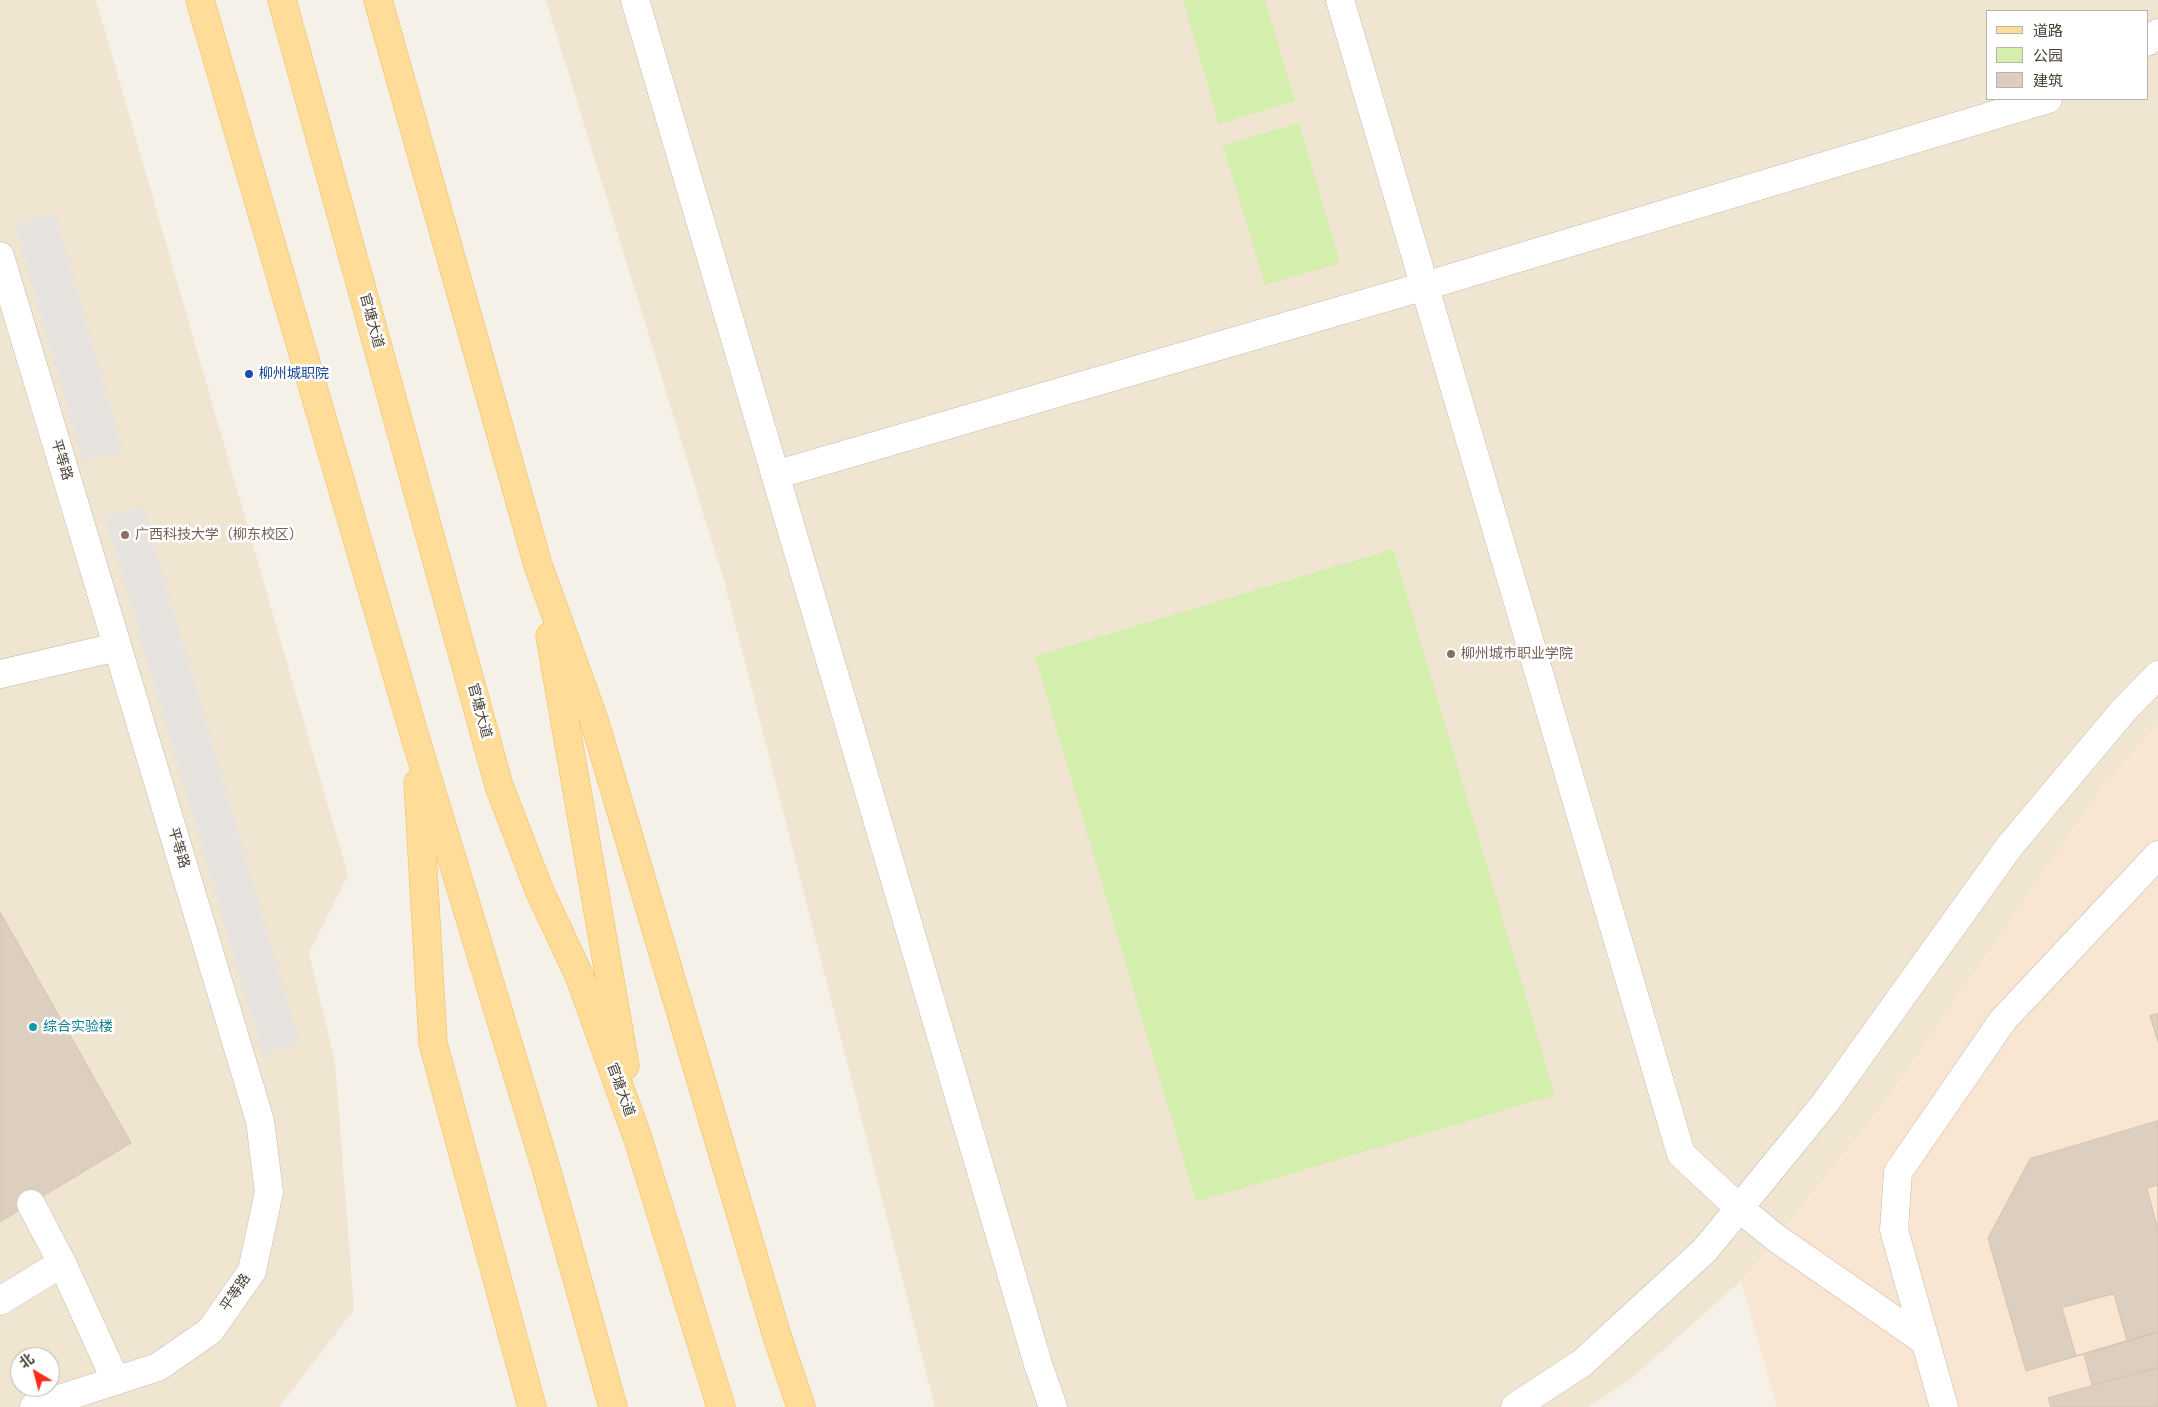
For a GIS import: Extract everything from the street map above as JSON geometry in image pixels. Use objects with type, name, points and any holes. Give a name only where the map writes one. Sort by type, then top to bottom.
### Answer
[{"type":"main road","points":[[200,0],[415,737],[548,1175],[613,1407]]},
{"type":"main road","name":"官塘大道","points":[[282,0],[499,786],[540,892],[579,975],[638,1139],[721,1407]]},
{"type":"main road","points":[[378,0],[538,565],[594,720],[777,1336],[801,1407]]},
{"type":"main road","points":[[538,565],[638,1139]]},
{"type":"main road","points":[[415,737],[433,1043],[532,1407]]},
{"type":"lane","points":[[635,0],[1032,1345],[1053,1407]]},
{"type":"lane","points":[[1340,0],[1681,1154],[1739,1208],[1776,1238],[1926,1342]]},
{"type":"lane","points":[[2148,41],[2158,33]]},
{"type":"lane","points":[[775,475],[1425,286],[2045,100]]},
{"type":"lane","name":"平等路","points":[[0,256],[260,1121],[269,1192],[252,1271],[210,1331],[158,1367],[34,1407]]},
{"type":"lane","points":[[0,674],[118,647]]},
{"type":"lane","points":[[1515,1407],[1582,1364],[1705,1250],[1826,1102],[2009,847],[2123,711],[2158,675]]},
{"type":"lane","points":[[1944,1407],[1894,1230],[1898,1172],[2003,1020],[2158,855]]},
{"type":"lane","points":[[31,1204],[62,1263],[116,1381]]},
{"type":"lane","points":[[0,1301],[62,1263]]},
{"type":"shaded area","name":"广西科技大学（柳东校区）","points":[[0,0],[96,0],[348,875],[309,953],[335,1062],[354,1310],[279,1407],[0,1407]]},
{"type":"shaded area","name":"柳州城市职业学院","points":[[546,0],[2158,0],[2158,724],[2107,779],[1885,1101],[1741,1281],[1633,1377],[1589,1407],[935,1407],[725,584]]},
{"type":"shaded area","points":[[55,213],[123,451],[83,462],[15,225]]},
{"type":"shaded area","points":[[143,506],[300,1044],[263,1055],[105,517]]},
{"type":"shaded area","points":[[2158,724],[2158,1407],[1777,1407],[1741,1281],[1885,1101],[2107,779]]},
{"type":"green space","points":[[1183,0],[1265,0],[1295,101],[1219,124]]},
{"type":"green space","points":[[1299,123],[1340,263],[1265,285],[1223,145]]},
{"type":"green space","points":[[1393,549],[1555,1095],[1196,1202],[1035,656]]},
{"type":"building","name":"综合实验楼","points":[[0,912],[131,1143],[0,1222]]},
{"type":"building","points":[[2158,1014],[2158,1042],[2150,1016]]},
{"type":"building","points":[[2158,1121],[2158,1332],[2026,1371],[1988,1238],[2030,1159]]},
{"type":"building","points":[[2158,1185],[2158,1230],[2147,1189]]},
{"type":"building","points":[[2114,1294],[2127,1341],[2076,1356],[2062,1308]]},
{"type":"building","points":[[2158,1332],[2158,1368],[2092,1385],[2084,1354]]},
{"type":"building","points":[[2158,1368],[2158,1407],[2051,1407],[2048,1398]]},
{"type":"place","name":"柳州城职院","points":[[249,374]]},
{"type":"place","name":"广西科技大学（柳东校区）","points":[[125,535]]},
{"type":"place","name":"柳州城市职业学院","points":[[1451,654]]},
{"type":"place","name":"综合实验楼","points":[[33,1027]]}]
